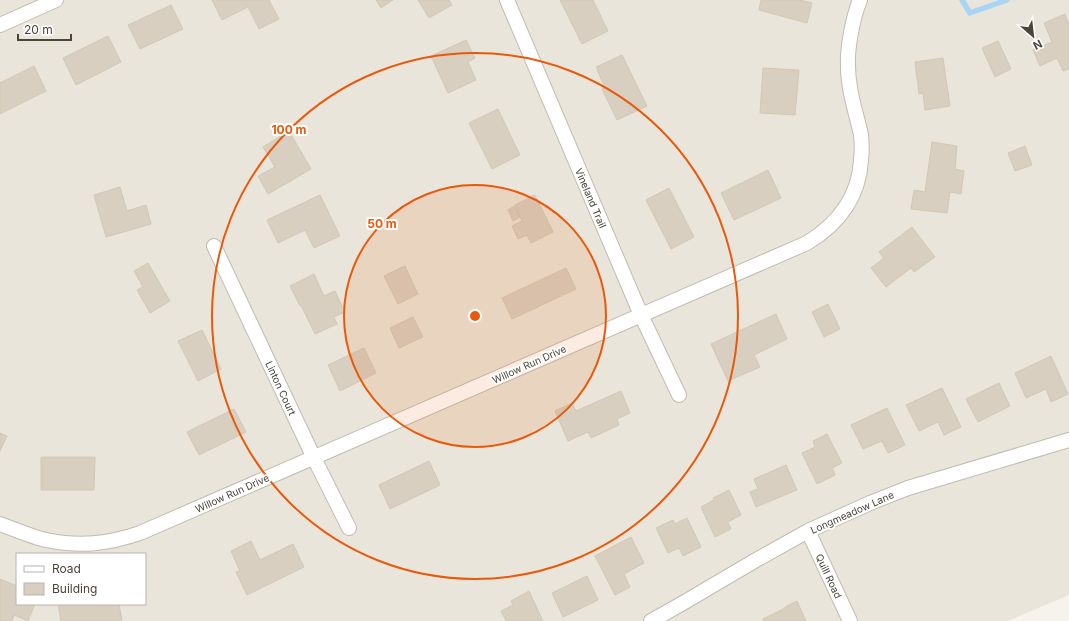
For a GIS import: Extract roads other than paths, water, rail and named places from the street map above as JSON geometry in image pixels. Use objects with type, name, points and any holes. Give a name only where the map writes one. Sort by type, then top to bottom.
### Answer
[{"type":"street","points":[[0,25],[56,0]]},
{"type":"street","name":"Vineland Trail","points":[[507,0],[641,315],[679,396]]},
{"type":"street","name":"Willow Run Drive","points":[[0,524],[45,540],[72,544],[103,543],[122,540],[314,458],[817,237],[836,220],[844,210],[857,183],[860,170],[862,147],[861,136],[851,93],[848,66],[851,35],[860,0]]},
{"type":"street","name":"Linton Court","points":[[214,246],[314,458],[349,528]]},
{"type":"street","name":"Longmeadow Lane","points":[[651,621],[808,531],[870,503],[908,488],[1069,440]]},
{"type":"street","name":"Quill Road","points":[[808,531],[850,621]]},
{"type":"waterway","points":[[962,0],[970,13],[1007,0]]}]
